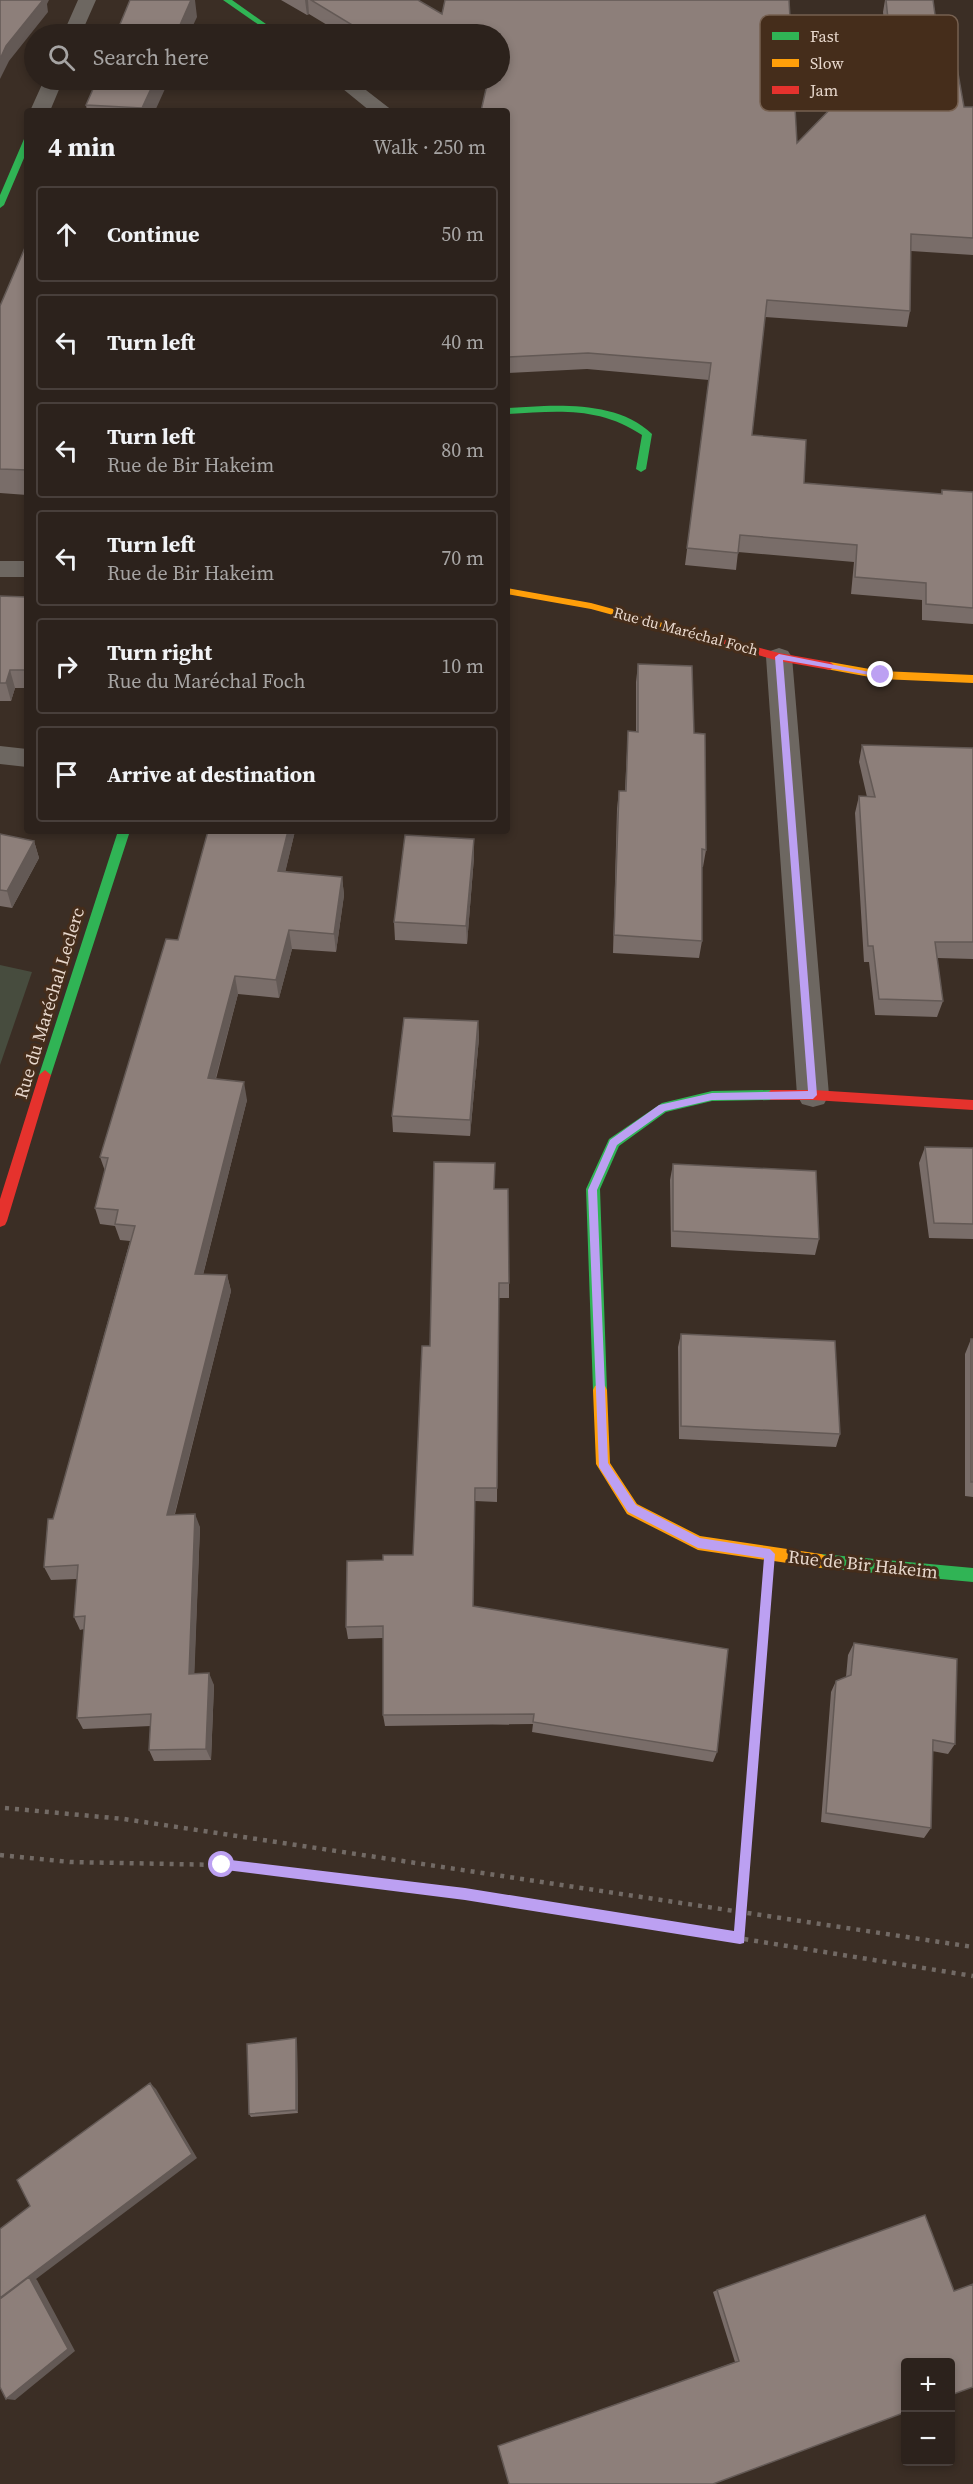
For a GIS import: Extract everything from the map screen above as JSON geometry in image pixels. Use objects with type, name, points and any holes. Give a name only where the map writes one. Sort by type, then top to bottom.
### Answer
[{"type":"street","points":[[76,24],[87,0]]},
{"type":"street","points":[[227,0],[262,24]]},
{"type":"street","points":[[41,108],[49,90]]},
{"type":"street","points":[[355,90],[379,108]]},
{"type":"street","points":[[0,205],[24,148]]},
{"type":"street","points":[[510,411],[589,409],[617,414],[635,422],[647,434],[641,469]]},
{"type":"street","points":[[0,569],[24,569]]},
{"type":"street","name":"Rue du Maréchal Foch","points":[[510,592],[591,606],[779,657],[881,675],[973,678]]},
{"type":"street","points":[[779,657],[813,1095]]},
{"type":"street","points":[[0,755],[24,758]]},
{"type":"street","name":"Rue du Maréchal Leclerc","points":[[0,1221],[85,945],[123,834]]},
{"type":"street","name":"Rue de Bir Hakeim","points":[[973,1105],[813,1095],[712,1096],[662,1108],[614,1143],[593,1190],[603,1464],[632,1509],[698,1543],[843,1564],[973,1575]]},
{"type":"path","points":[[740,1938],[770,1554]]},
{"type":"path","points":[[5,1808],[124,1818],[973,1947]]},
{"type":"path","points":[[0,1855],[70,1862],[222,1865],[465,1894],[973,1976]]},
{"type":"green space","points":[[0,965],[32,972],[0,1065]]},
{"type":"building","points":[[0,0],[43,0],[6,46],[0,59]]},
{"type":"building","points":[[130,0],[191,0],[180,24],[120,24]]},
{"type":"building","points":[[311,0],[418,0],[442,14],[445,0],[789,0],[790,15],[760,15],[760,111],[795,111],[797,143],[828,111],[958,111],[958,73],[964,107],[973,107],[973,238],[911,234],[910,311],[767,300],[752,435],[806,440],[804,483],[942,494],[942,490],[973,492],[973,608],[926,604],[926,583],[855,577],[857,545],[740,535],[738,553],[687,548],[711,363],[588,353],[510,357],[510,108],[482,108],[486,90],[510,90],[510,24],[351,24]]},
{"type":"building","points":[[886,0],[933,0],[935,15],[888,15]]},
{"type":"building","points":[[93,90],[150,90],[142,108],[86,105]]},
{"type":"building","points":[[24,250],[24,470],[0,469],[0,306]]},
{"type":"building","points":[[0,596],[24,597],[24,670],[10,670],[6,683],[0,683]]},
{"type":"building","points":[[638,664],[692,666],[694,733],[705,734],[706,850],[702,849],[702,941],[614,935],[619,791],[626,791],[628,731],[638,732]]},
{"type":"building","points":[[862,745],[973,748],[973,942],[935,942],[943,1001],[879,999],[873,946],[868,946],[859,796],[875,797]]},
{"type":"building","points":[[0,834],[34,841],[7,891],[0,890]]},
{"type":"building","points":[[207,834],[287,834],[278,871],[342,877],[334,934],[289,930],[276,980],[235,976],[208,1078],[244,1082],[195,1274],[227,1275],[167,1515],[195,1514],[189,1674],[209,1673],[206,1749],[149,1750],[151,1714],[77,1718],[85,1616],[74,1617],[78,1565],[44,1567],[48,1519],[53,1519],[135,1226],[115,1224],[118,1210],[95,1208],[108,1158],[100,1157],[166,939],[178,940]]},
{"type":"building","points":[[405,835],[474,839],[466,926],[394,922]]},
{"type":"building","points":[[404,1018],[478,1021],[470,1120],[392,1116]]},
{"type":"building","points":[[925,1147],[973,1148],[973,1224],[934,1223]]},
{"type":"building","points":[[434,1162],[495,1163],[494,1189],[508,1189],[509,1283],[499,1283],[497,1488],[475,1488],[473,1606],[728,1649],[717,1752],[533,1722],[534,1714],[383,1715],[383,1626],[346,1627],[347,1561],[383,1560],[383,1555],[413,1555],[422,1346],[430,1346]]},
{"type":"building","points":[[673,1164],[816,1171],[819,1239],[673,1231]]},
{"type":"building","points":[[681,1334],[835,1341],[840,1434],[681,1426]]},
{"type":"building","points":[[971,1339],[973,1339],[973,1482],[971,1482]]},
{"type":"building","points":[[854,1643],[957,1659],[955,1744],[933,1740],[931,1828],[826,1813],[836,1681],[851,1675]]},
{"type":"building","points":[[296,2038],[296,2110],[249,2114],[247,2044]]},
{"type":"building","points":[[150,2083],[192,2154],[0,2298],[0,2229],[30,2206],[17,2180]]},
{"type":"building","points":[[925,2215],[954,2291],[973,2284],[973,2387],[955,2394],[955,2358],[901,2358],[901,2414],[713,2484],[509,2484],[498,2446],[739,2361],[717,2290]]},
{"type":"building","points":[[29,2277],[68,2349],[6,2399],[0,2387],[0,2299]]},
{"type":"traffic: fast","points":[[227,0],[262,24]]},
{"type":"traffic: fast","points":[[0,205],[24,148]]},
{"type":"traffic: fast","points":[[510,411],[580,409],[598,411],[631,423],[647,434],[641,469]]},
{"type":"traffic: fast","points":[[45,1075],[123,834]]},
{"type":"traffic: fast","points":[[600,1390],[593,1189],[614,1143],[662,1108],[712,1096],[771,1095]]},
{"type":"traffic: fast","points":[[821,1561],[973,1575]]},
{"type":"traffic: slow","points":[[510,592],[591,606],[690,633]]},
{"type":"traffic: slow","points":[[830,666],[881,675],[973,679]]},
{"type":"traffic: slow","points":[[600,1390],[603,1464],[632,1509],[698,1543],[821,1561]]},
{"type":"traffic: jam","points":[[690,633],[779,657],[830,666]]},
{"type":"traffic: jam","points":[[0,1221],[45,1075]]},
{"type":"traffic: jam","points":[[771,1095],[813,1095],[973,1105]]},
{"type":"route","points":[[222,1865],[465,1894],[740,1938],[770,1554],[698,1543],[632,1509],[603,1464],[593,1190],[614,1143],[662,1108],[712,1096],[813,1095],[779,657],[881,675]]}]
